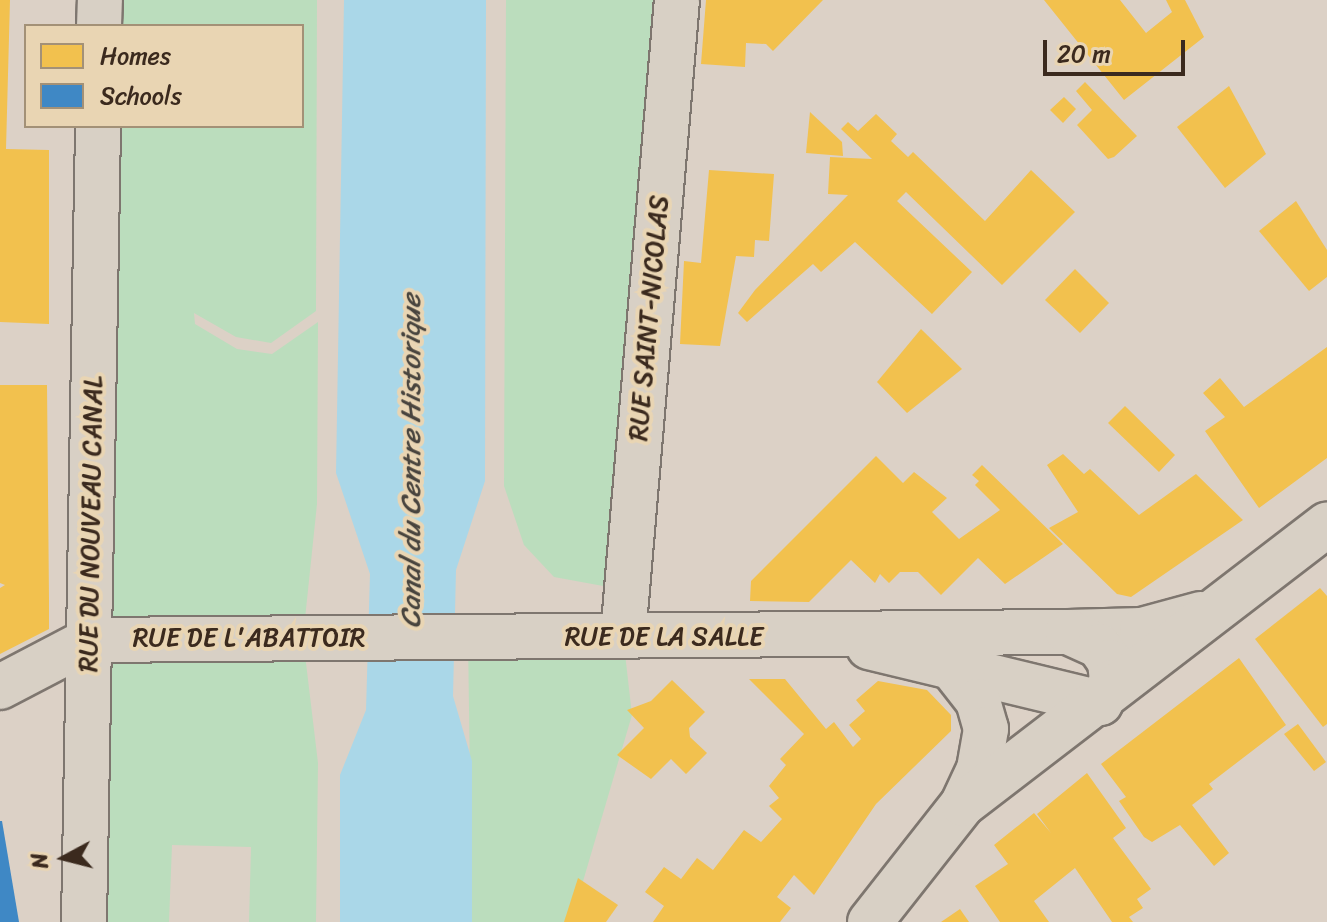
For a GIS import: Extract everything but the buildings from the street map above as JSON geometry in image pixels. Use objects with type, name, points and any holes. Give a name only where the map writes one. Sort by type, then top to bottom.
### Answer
[{"type":"street","points":[[99,24],[100,0]]},
{"type":"street","name":"RUE SAINT-NICOLAS","points":[[623,636],[677,0]]},
{"type":"street","name":"RUE DU NOUVEAU CANAL","points":[[84,922],[98,128]]},
{"type":"street","name":"RUE DE LA SALLE","points":[[1100,703],[1327,525]]},
{"type":"street","name":"RUE DE LA SALLE","points":[[504,636],[824,637],[933,631],[1142,630],[1218,609]]},
{"type":"street","name":"RUE DE LA SALLE","points":[[1068,632],[1099,646],[1110,662],[1112,682],[1100,703]]},
{"type":"street","name":"RUE DE L'ABATTOIR","points":[[90,640],[504,636]]},
{"type":"street","name":"RUE DE LA SALLE","points":[[824,637],[1100,703]]},
{"type":"street","points":[[0,687],[90,640]]},
{"type":"street","points":[[870,922],[963,804],[979,769],[986,729],[978,701],[953,669]]},
{"type":"street","points":[[963,804],[1100,703]]},
{"type":"green space","points":[[100,0],[317,0],[316,311],[271,343],[236,337],[194,313],[195,324],[237,349],[272,354],[318,322],[317,504],[303,638],[318,763],[316,922],[249,922],[251,847],[172,845],[169,922],[84,922],[98,128],[304,128],[304,24],[99,24]]},
{"type":"green space","points":[[506,0],[677,0],[625,590],[554,577],[524,545],[504,486]]},
{"type":"green space","points":[[623,636],[632,715],[571,922],[472,922],[468,637]]},
{"type":"water","name":"Canal du Centre Historique","points":[[344,0],[486,0],[485,481],[456,570],[453,696],[472,761],[472,922],[340,922],[340,775],[366,710],[370,574],[336,473]]}]
